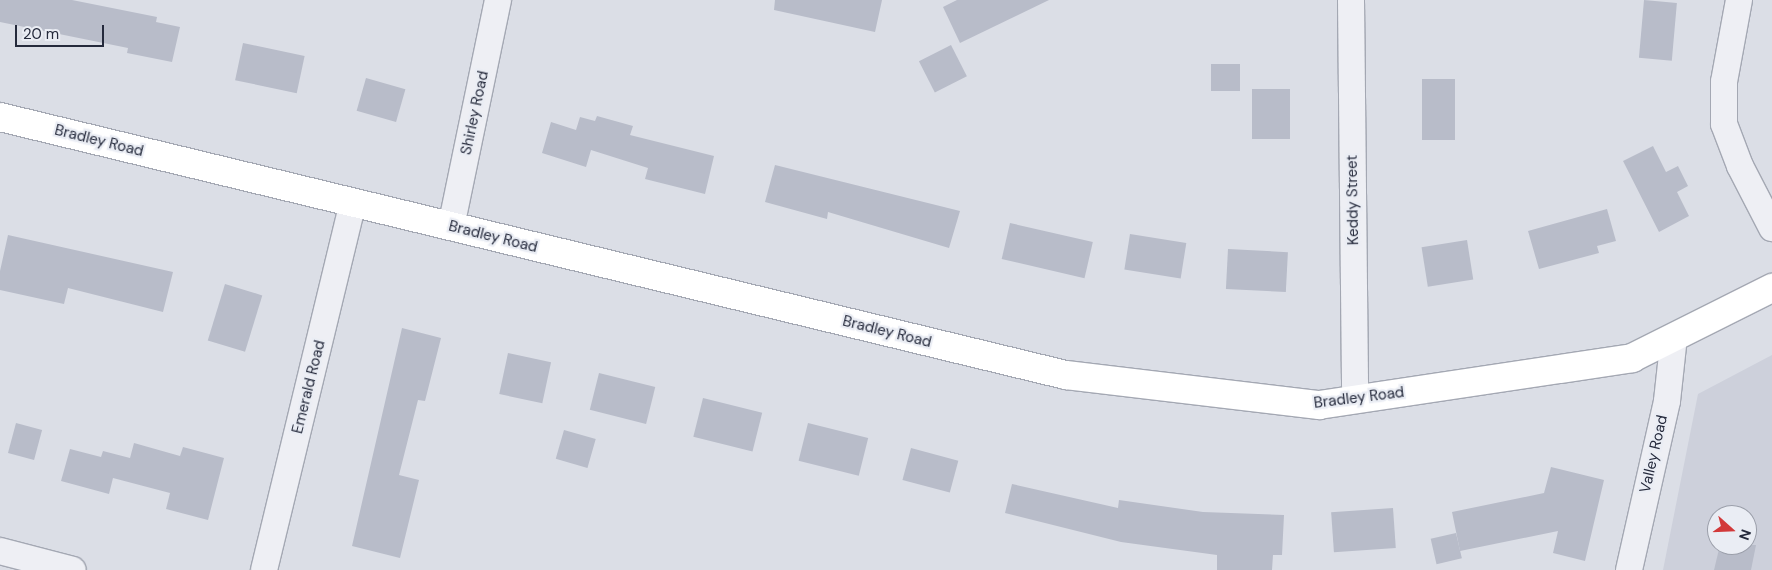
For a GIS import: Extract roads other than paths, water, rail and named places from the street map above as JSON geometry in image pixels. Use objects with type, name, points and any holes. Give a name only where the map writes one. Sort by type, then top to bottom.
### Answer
[{"type":"main road","name":"Bradley Road","points":[[0,117],[1066,375],[1319,405],[1632,358],[1772,288]]},
{"type":"street","name":"Shirley Road","points":[[451,227],[498,0]]},
{"type":"street","name":"Keddy Street","points":[[1351,0],[1355,400]]},
{"type":"street","points":[[1740,0],[1724,82],[1724,124],[1740,166],[1772,228]]},
{"type":"street","name":"Emerald Road","points":[[264,570],[353,203]]},
{"type":"street","name":"Valley Road","points":[[1629,570],[1667,401],[1674,337]]},
{"type":"street","points":[[0,551],[73,570]]}]
